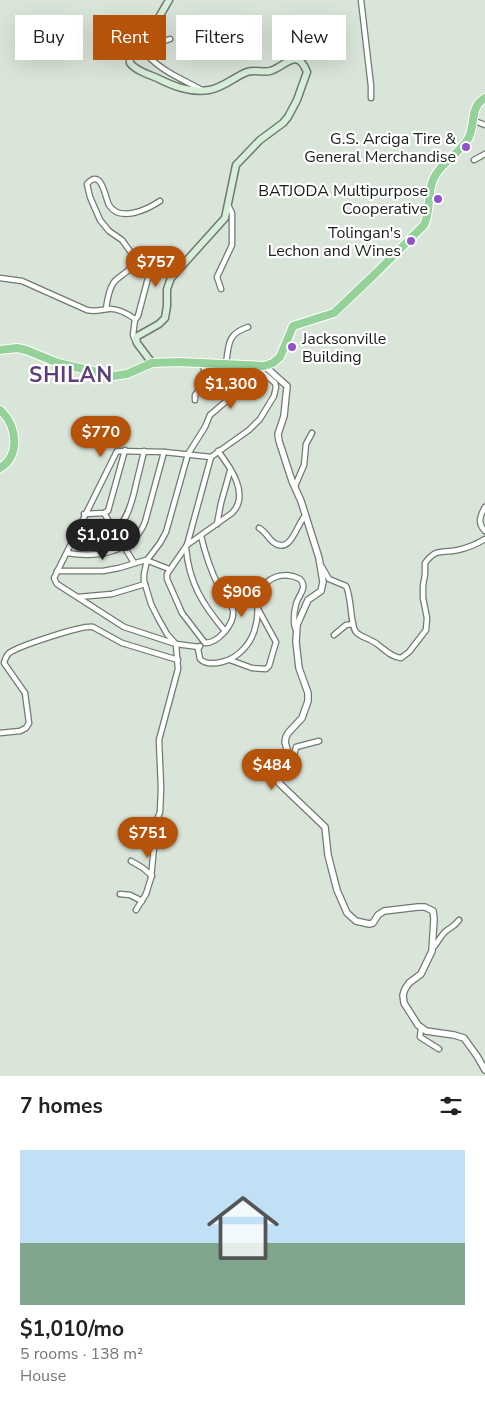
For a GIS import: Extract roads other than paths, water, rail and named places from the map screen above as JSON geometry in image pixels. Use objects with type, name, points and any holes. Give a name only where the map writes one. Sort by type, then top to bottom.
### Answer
[{"type":"highway","points":[[0,350],[17,348],[26,350],[58,364],[110,376],[127,374],[152,363],[204,363],[264,367],[272,363],[280,357],[293,326],[334,313],[424,225],[427,217],[432,181],[439,170],[466,141],[470,133],[475,108],[485,98]]},
{"type":"highway","points":[[0,410],[10,422],[14,446],[14,452],[9,461],[0,468]]},
{"type":"main road","points":[[152,363],[137,343],[137,336],[159,324],[165,318],[167,289],[171,278],[208,234],[222,221],[226,214],[236,165],[260,140],[283,123],[297,100],[307,72],[303,63],[292,59],[272,71],[248,72],[212,90],[203,91],[175,87],[136,68],[130,63],[129,52],[154,26],[169,0]]},
{"type":"street","points":[[361,0],[371,98]]},
{"type":"street","points":[[170,39],[150,46],[147,50],[148,56],[167,73],[203,91]]},
{"type":"street","points":[[472,120],[485,125]]},
{"type":"street","points":[[474,160],[485,154]]},
{"type":"street","points":[[137,343],[133,335],[135,320],[138,316],[148,275],[122,240],[109,231],[100,220],[90,197],[87,184],[91,180],[97,180],[103,184],[110,205],[116,211],[124,213],[145,210],[160,201]]},
{"type":"street","points":[[221,289],[217,277],[232,245],[232,212],[228,205]]},
{"type":"street","points":[[106,309],[112,286],[118,278],[127,272],[134,263],[135,258]]},
{"type":"street","points":[[0,278],[22,281],[88,310],[111,309],[122,312],[135,320]]},
{"type":"street","points":[[226,364],[230,338],[235,332],[248,326]]},
{"type":"street","points":[[195,400],[195,395],[204,383],[204,363]]},
{"type":"street","points":[[224,631],[202,603],[194,587],[186,546],[211,458],[256,424],[271,403],[276,391],[275,383],[264,367]]},
{"type":"street","points":[[136,910],[146,894],[152,876],[153,831],[160,812],[159,740],[175,684],[178,660],[176,644],[167,634],[151,604],[144,574],[147,560],[166,532],[188,454],[205,427],[210,415],[264,367]]},
{"type":"street","points":[[264,367],[287,386],[284,416],[278,437],[321,565],[323,582],[321,591],[308,600],[296,630]]},
{"type":"street","points":[[294,486],[304,465],[306,444],[312,434]]},
{"type":"street","points":[[201,536],[214,577],[233,611],[232,620],[224,631],[213,641],[199,647],[176,644],[122,626],[54,581],[84,514],[116,452],[125,450],[164,452],[211,458]]},
{"type":"street","points":[[84,514],[104,513],[110,506],[125,450]]},
{"type":"street","points":[[76,535],[104,534],[122,524],[129,512],[144,451]]},
{"type":"street","points":[[205,643],[187,621],[167,578],[169,569],[186,546],[235,511],[240,493],[218,451]]},
{"type":"street","points":[[67,553],[101,553],[117,550],[134,540],[143,529],[164,452]]},
{"type":"street","points":[[217,524],[230,471]]},
{"type":"street","points":[[485,507],[480,523],[480,527],[485,531]]},
{"type":"street","points":[[104,513],[134,563]]},
{"type":"street","points":[[260,528],[272,542],[276,544],[288,543],[294,538],[299,523],[306,516]]},
{"type":"street","points":[[321,565],[329,579],[346,586],[350,598],[355,632],[368,638],[396,657],[404,657],[423,635],[426,627],[427,618],[423,598],[424,563],[440,551],[458,550],[485,540]]},
{"type":"street","points":[[57,571],[103,571],[147,560],[169,569]]},
{"type":"street","points":[[199,647],[199,656],[203,662],[218,663],[230,660],[238,655],[248,644],[257,624],[261,590],[270,579],[285,574],[300,578],[304,588],[296,605],[294,619],[300,671],[308,693],[308,701],[302,718],[286,737],[285,742],[289,757],[288,766]]},
{"type":"street","points":[[78,597],[112,594],[145,584]]},
{"type":"street","points":[[230,660],[255,669],[266,669],[269,666],[276,646],[276,640],[258,609]]},
{"type":"street","points":[[334,635],[346,626],[353,624]]},
{"type":"street","points":[[0,733],[20,731],[26,728],[29,722],[25,693],[4,663],[6,657],[14,650],[61,633],[88,626],[122,643],[178,660]]},
{"type":"street","points":[[319,741],[296,747],[293,760],[279,779],[279,784],[325,827],[328,855],[336,890],[346,914],[356,921],[369,924],[384,911],[418,907],[429,908],[434,914],[432,950],[421,974],[409,983],[403,995],[405,1006],[421,1028],[430,1033],[454,1035],[464,1038],[485,1070]]},
{"type":"street","points":[[131,861],[137,863],[152,876]]},
{"type":"street","points":[[120,894],[130,895],[142,901]]},
{"type":"street","points":[[432,950],[445,932],[453,928],[459,920]]},
{"type":"street","points":[[421,1028],[420,1037],[439,1049]]},
{"type":"place","name":"G.S. Arciga Tire & General Merchandise","points":[[466,147]]},
{"type":"place","name":"BATJODA Multipurpose Cooperative","points":[[438,199]]},
{"type":"place","name":"Tolingan's Lechon and Wines","points":[[411,241]]},
{"type":"place","name":"Jacksonville Building","points":[[292,347]]},
{"type":"district","name":"SHILAN","points":[[71,375]]}]
